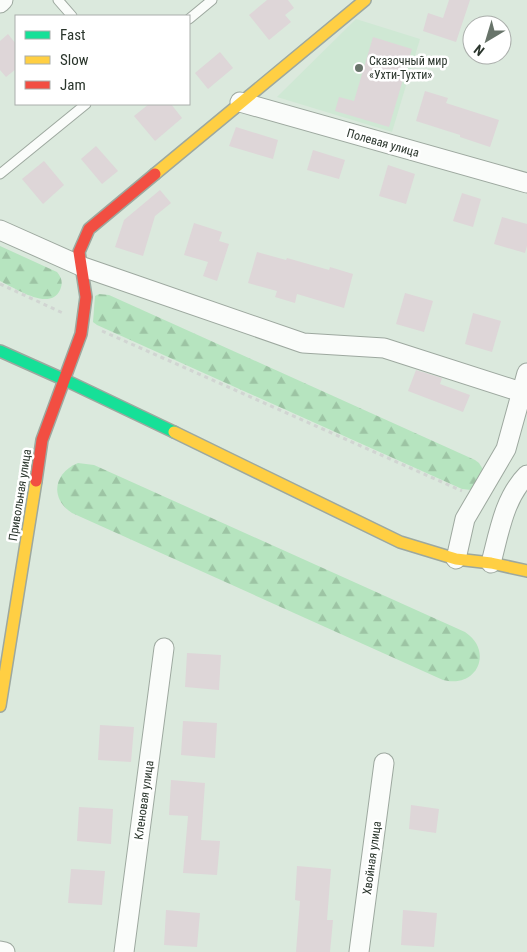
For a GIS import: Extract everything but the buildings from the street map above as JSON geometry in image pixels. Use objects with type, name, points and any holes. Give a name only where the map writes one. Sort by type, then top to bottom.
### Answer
[{"type":"street","points":[[0,3],[4,0]]},
{"type":"street","points":[[82,266],[79,252],[82,240],[89,229],[365,0]]},
{"type":"street","name":"Полевая улица","points":[[240,102],[527,183]]},
{"type":"street","points":[[0,230],[82,266],[302,343],[384,348],[521,392]]},
{"type":"street","name":"Привольная улица","points":[[0,706],[42,440],[81,334],[86,297],[82,266]]},
{"type":"street","points":[[0,351],[65,380],[400,542],[456,559],[490,563],[527,571]]},
{"type":"street","points":[[456,559],[466,519],[506,449],[527,373]]},
{"type":"street","points":[[490,563],[506,507],[514,492],[527,475]]},
{"type":"street","name":"Кленовая улица","points":[[124,952],[164,648]]},
{"type":"street","name":"Хвойная улица","points":[[360,952],[384,764]]},
{"type":"street","points":[[0,951],[5,952]]},
{"type":"lane","points":[[58,0],[71,15]]},
{"type":"lane","points":[[190,18],[212,0]]},
{"type":"lane","points":[[0,174],[85,105]]},
{"type":"path","points":[[0,284],[477,498]]},
{"type":"shaded area","name":"Сказочный мир «Ухти-Тухти»","points":[[356,19],[420,39],[392,132],[277,97]]},
{"type":"green space","points":[[0,246],[57,272],[62,283],[60,290],[49,299],[41,299],[23,293],[0,281]]},
{"type":"green space","points":[[99,294],[109,295],[475,460],[484,471],[471,490],[462,489],[97,325],[93,322],[95,296]]},
{"type":"green space","points":[[78,463],[94,465],[465,632],[474,640],[479,649],[480,658],[478,666],[473,674],[465,679],[455,681],[443,680],[72,513],[60,501],[57,486],[63,473]]},
{"type":"traffic: fast","points":[[0,351],[174,432]]},
{"type":"traffic: slow","points":[[155,174],[365,0]]},
{"type":"traffic: slow","points":[[174,432],[400,542],[456,559],[491,563],[527,571]]},
{"type":"traffic: slow","points":[[0,706],[36,481]]},
{"type":"traffic: jam","points":[[36,481],[42,440],[81,334],[86,297],[79,252],[89,229],[155,174]]},
{"type":"place","name":"Сказочный мир «Ухти-Тухти»","points":[[359,68]]}]
